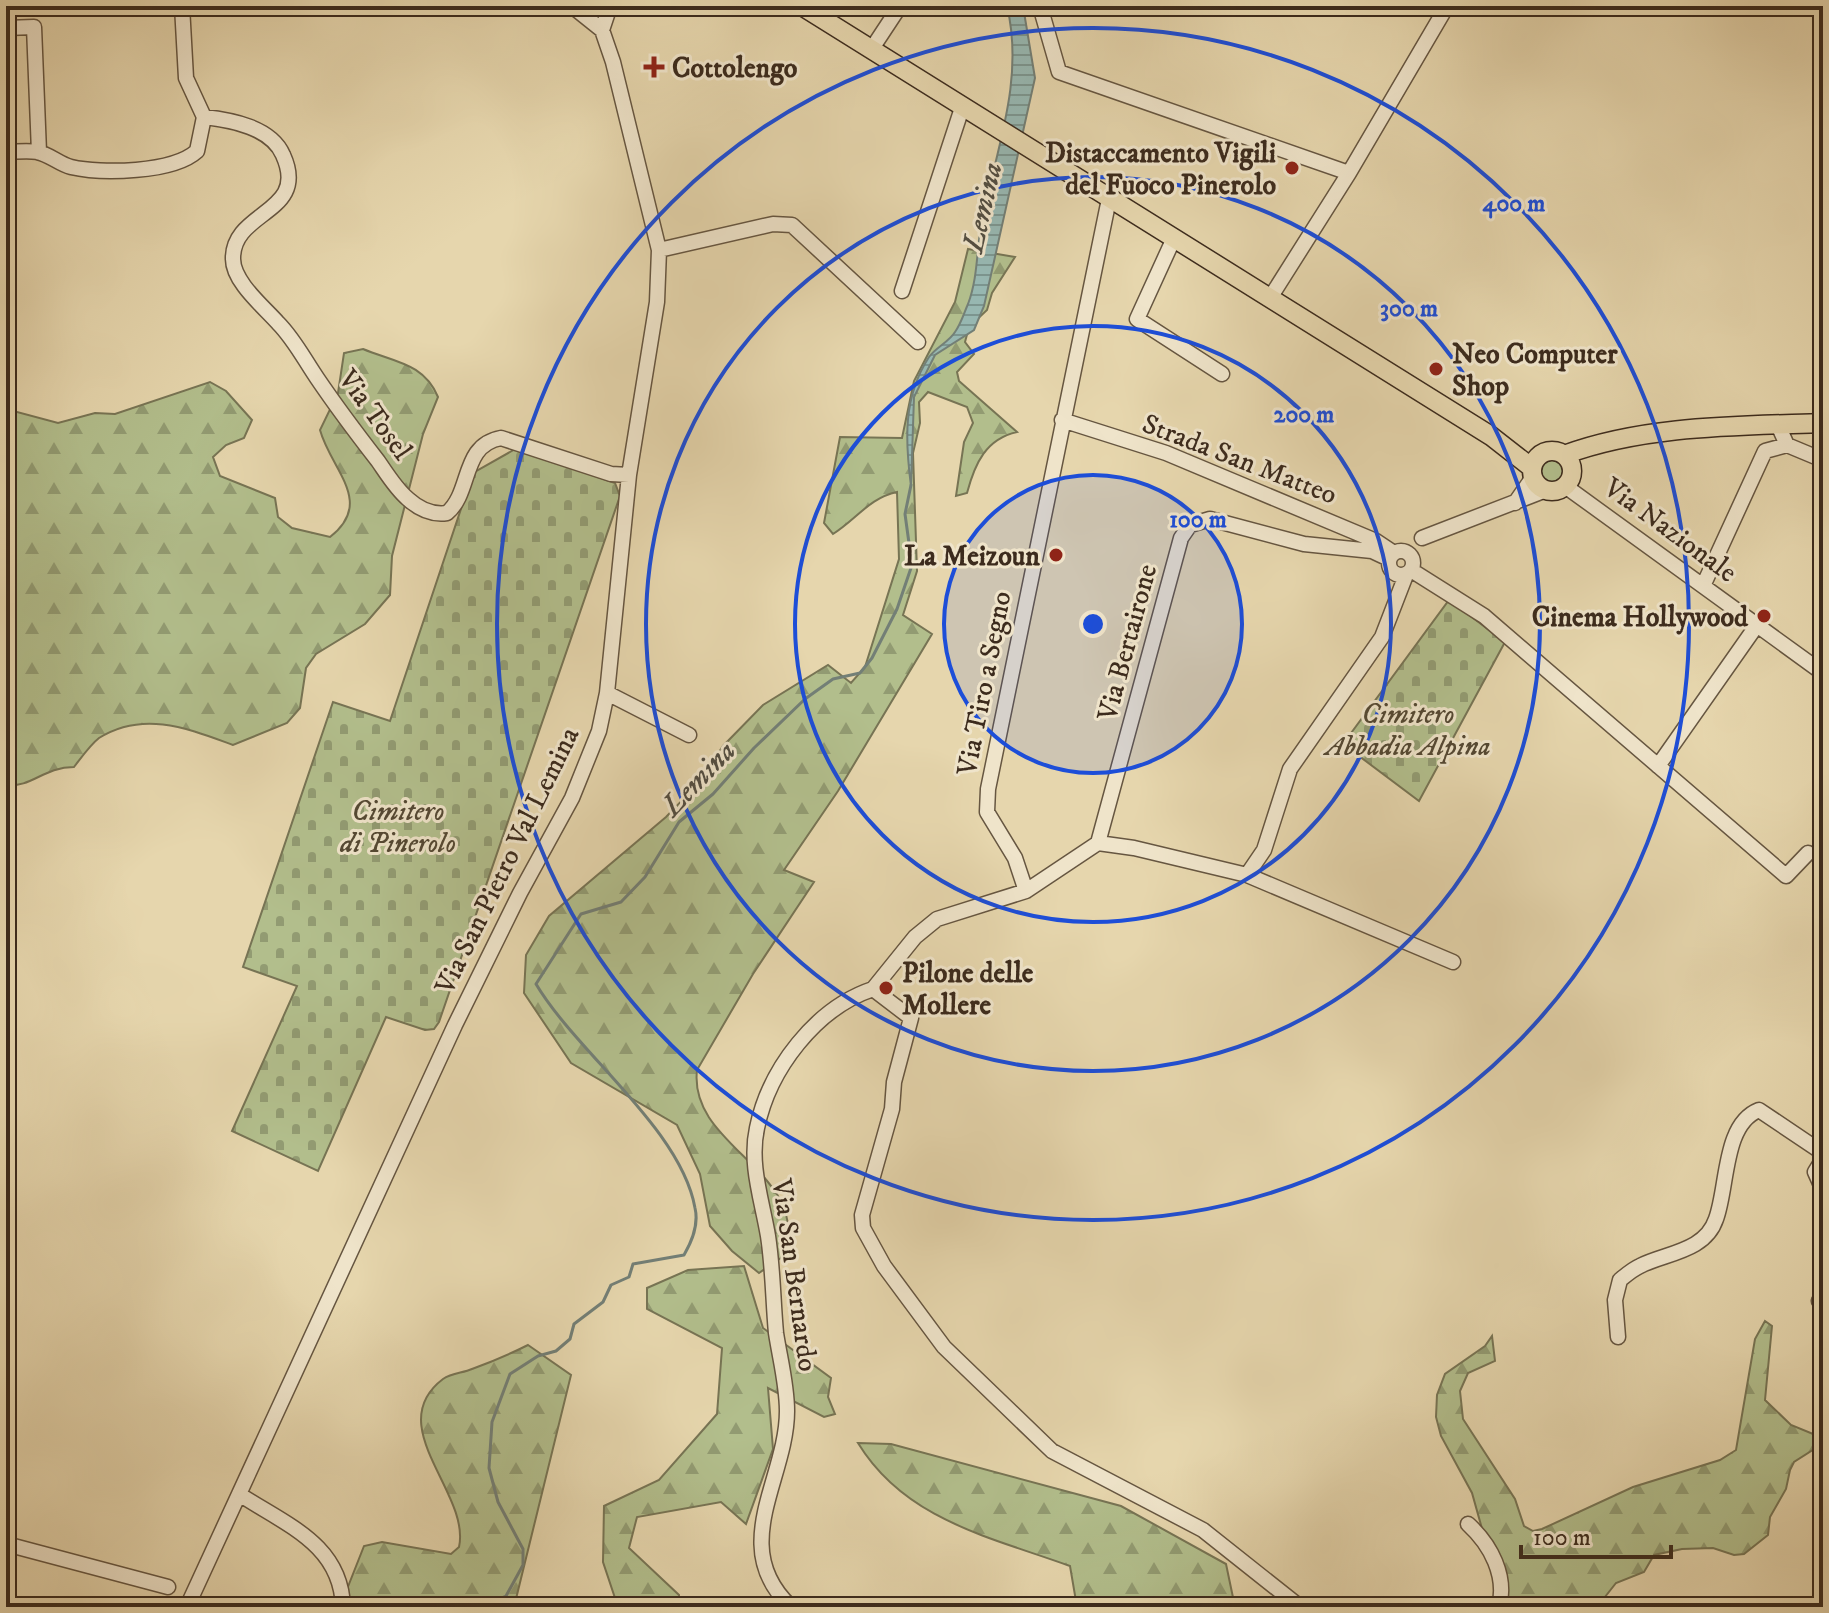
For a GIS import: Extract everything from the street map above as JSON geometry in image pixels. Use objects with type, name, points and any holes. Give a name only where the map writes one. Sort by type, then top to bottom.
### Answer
[{"type":"main road","name":"Via Nazionale","points":[[802,6],[1508,448],[1543,475],[1572,475],[1568,460],[1553,451],[1543,475]]},
{"type":"main road","points":[[1568,460],[1598,442],[1635,435],[1823,423]]},
{"type":"street","points":[[6,152],[39,152],[62,165],[84,169],[148,168],[186,159],[197,151],[204,117],[186,78],[182,6]]},
{"type":"street","points":[[572,6],[602,30],[610,6]]},
{"type":"street","points":[[871,50],[900,6]]},
{"type":"street","points":[[1040,6],[1059,72],[1349,173]]},
{"type":"street","points":[[1270,298],[1349,173],[1447,6]]},
{"type":"street","points":[[6,28],[34,27],[39,152]]},
{"type":"street","name":"Via San Pietro Val Lemina","points":[[187,1607],[484,965],[572,798],[594,746],[607,693],[629,475],[657,302],[659,250],[637,155],[602,30]]},
{"type":"street","points":[[902,291],[962,108]]},
{"type":"street","name":"Via Tosel","points":[[204,117],[268,135],[283,152],[289,182],[284,195],[270,213],[249,223],[236,243],[233,260],[238,275],[292,339],[345,418],[407,498],[430,512],[447,513],[456,504],[472,459],[492,439],[501,438],[611,474],[629,475]]},
{"type":"street","name":"Via Tiro a Segno","points":[[1026,891],[1015,858],[987,812],[988,789],[1109,199]]},
{"type":"street","points":[[659,250],[773,224],[792,225],[918,342]]},
{"type":"street","points":[[1174,238],[1137,319],[1222,374]]},
{"type":"street","name":"Strada San Matteo","points":[[1062,420],[1166,453],[1376,541],[1394,554]]},
{"type":"street","points":[[1778,425],[1787,445]]},
{"type":"street","points":[[1703,586],[1765,451],[1787,445],[1823,460]]},
{"type":"street","points":[[1394,554],[1422,538],[1513,505],[1543,475]]},
{"type":"street","name":"Via Nazionale","points":[[1543,475],[1823,673]]},
{"type":"street","name":"Via Bertairone","points":[[1098,843],[1181,538],[1190,525],[1210,519],[1304,544],[1394,554]]},
{"type":"street","points":[[1247,875],[1264,850],[1290,769],[1382,637],[1410,568],[1415,544],[1422,538]]},
{"type":"street","points":[[1394,554],[1406,552],[1410,568],[1484,616],[1786,876],[1808,853]]},
{"type":"street","points":[[1394,554],[1393,573],[1410,568]]},
{"type":"street","points":[[1658,766],[1757,625]]},
{"type":"street","points":[[607,693],[689,735]]},
{"type":"street","points":[[1300,1607],[1203,1530],[1052,1451],[944,1347],[884,1266],[863,1228],[862,1215],[892,1109],[896,1070],[911,1018],[873,989],[915,937],[937,919],[1026,891],[1098,843],[1134,848],[1247,875],[1284,894],[1453,962]]},
{"type":"street","name":"Via San Bernardo","points":[[791,1607],[763,1561],[763,1511],[781,1453],[787,1411],[776,1330],[771,1259],[753,1154],[766,1099],[806,1034],[842,1003],[873,989]]},
{"type":"street","points":[[1618,1337],[1615,1300],[1620,1280],[1641,1265],[1686,1250],[1716,1222],[1737,1130],[1749,1114],[1759,1110],[1823,1153]]},
{"type":"street","points":[[1823,1159],[1815,1172],[1823,1190]]},
{"type":"street","points":[[239,1494],[327,1554],[342,1586],[343,1607]]},
{"type":"street","points":[[1468,1524],[1482,1537],[1497,1567],[1503,1591],[1499,1607]]},
{"type":"street","points":[[6,1544],[168,1587]]},
{"type":"green space","points":[[968,249],[1015,257],[992,293],[987,310],[969,327],[965,342],[974,354],[957,372],[959,381],[1017,432],[1006,435],[990,446],[978,462],[967,493],[956,496],[964,442],[973,423],[967,407],[928,392],[919,402],[920,423],[913,453],[917,571],[903,615],[932,634],[838,791],[784,870],[814,882],[753,974],[697,1070],[698,1091],[705,1110],[716,1127],[774,1190],[786,1213],[791,1251],[759,1273],[732,1251],[710,1226],[700,1174],[677,1125],[571,1063],[524,993],[526,955],[549,916],[666,817],[699,783],[723,746],[763,705],[828,665],[851,683],[865,667],[899,559],[897,492],[871,504],[833,534],[824,523],[840,437],[902,438],[914,381],[955,302]]},
{"type":"green space","points":[[363,349],[416,370],[425,377],[438,397],[423,434],[392,556],[390,595],[365,624],[316,654],[306,668],[300,708],[287,723],[233,745],[183,728],[133,725],[99,738],[74,767],[54,770],[23,783],[6,785],[6,409],[58,423],[95,413],[115,414],[210,382],[226,391],[252,420],[244,438],[226,445],[213,457],[220,476],[275,498],[278,517],[292,528],[330,537],[343,524],[349,511],[350,498],[320,430],[338,393],[344,353]]},
{"type":"green space","name":"Cimitero di Pinerolo","points":[[517,448],[615,483],[620,496],[439,1022],[434,1029],[425,1030],[386,1017],[318,1171],[232,1131],[297,986],[243,967],[333,702],[390,721],[473,473]]},
{"type":"green space","points":[[1552,458],[1562,461],[1565,471],[1562,481],[1552,484],[1542,481],[1539,471],[1542,461]]},
{"type":"green space","name":"Cimitero Abbadia Alpina","points":[[1449,600],[1505,642],[1419,801],[1343,744]]},
{"type":"green space","points":[[744,1266],[763,1328],[831,1378],[828,1397],[835,1414],[824,1417],[768,1388],[773,1449],[746,1524],[721,1502],[637,1517],[629,1548],[679,1595],[679,1607],[618,1607],[603,1562],[604,1506],[659,1480],[717,1414],[722,1348],[647,1309],[647,1288],[688,1270]]},
{"type":"green space","points":[[1765,1321],[1772,1326],[1765,1400],[1791,1425],[1818,1436],[1819,1446],[1794,1462],[1786,1489],[1770,1517],[1768,1535],[1744,1554],[1734,1555],[1713,1548],[1682,1549],[1654,1555],[1644,1572],[1616,1583],[1597,1607],[1504,1607],[1472,1493],[1441,1436],[1436,1417],[1437,1395],[1445,1374],[1485,1346],[1492,1336],[1495,1361],[1468,1373],[1460,1391],[1463,1419],[1515,1499],[1524,1526],[1533,1531],[1633,1487],[1720,1460],[1736,1450],[1755,1339]]},
{"type":"green space","points":[[528,1345],[571,1375],[514,1607],[340,1607],[364,1546],[382,1542],[451,1554],[459,1547],[459,1526],[453,1505],[424,1439],[421,1417],[426,1397],[446,1377],[486,1364]]},
{"type":"green space","points":[[858,1443],[891,1444],[1121,1506],[1226,1564],[1235,1607],[1077,1607],[1070,1566],[980,1535],[925,1508],[900,1491],[877,1469]]},
{"type":"water","points":[[1007,6],[1023,6],[1035,78],[984,306],[974,330],[935,355],[914,397],[911,486],[907,436],[914,388],[929,357],[957,329],[974,282],[981,226],[1011,85],[1013,59]]},
{"type":"waterway","name":"Lemina","points":[[466,1607],[488,1604],[506,1596],[523,1565],[523,1549],[498,1502],[489,1468],[492,1422],[510,1374],[538,1356],[556,1351],[570,1339],[574,1324],[603,1302],[611,1285],[629,1277],[633,1264],[684,1255],[696,1221],[686,1179],[670,1149],[626,1092],[554,1010],[536,984],[581,914],[621,902],[645,877],[679,822],[713,794],[754,748],[805,699],[833,679],[860,673],[872,658],[897,609],[912,565],[905,514],[911,485]]},
{"type":"place","name":"Cottolengo","points":[[654,67]]},
{"type":"place","name":"Distaccamento Vigili del Fuoco Pinerolo","points":[[1292,168]]},
{"type":"place","name":"Neo Computer Shop","points":[[1436,369]]},
{"type":"place","name":"La Meizoun","points":[[1056,555]]},
{"type":"place","name":"Cinema Hollywood","points":[[1764,616]]},
{"type":"place","name":"Pilone delle Mollere","points":[[886,988]]}]
